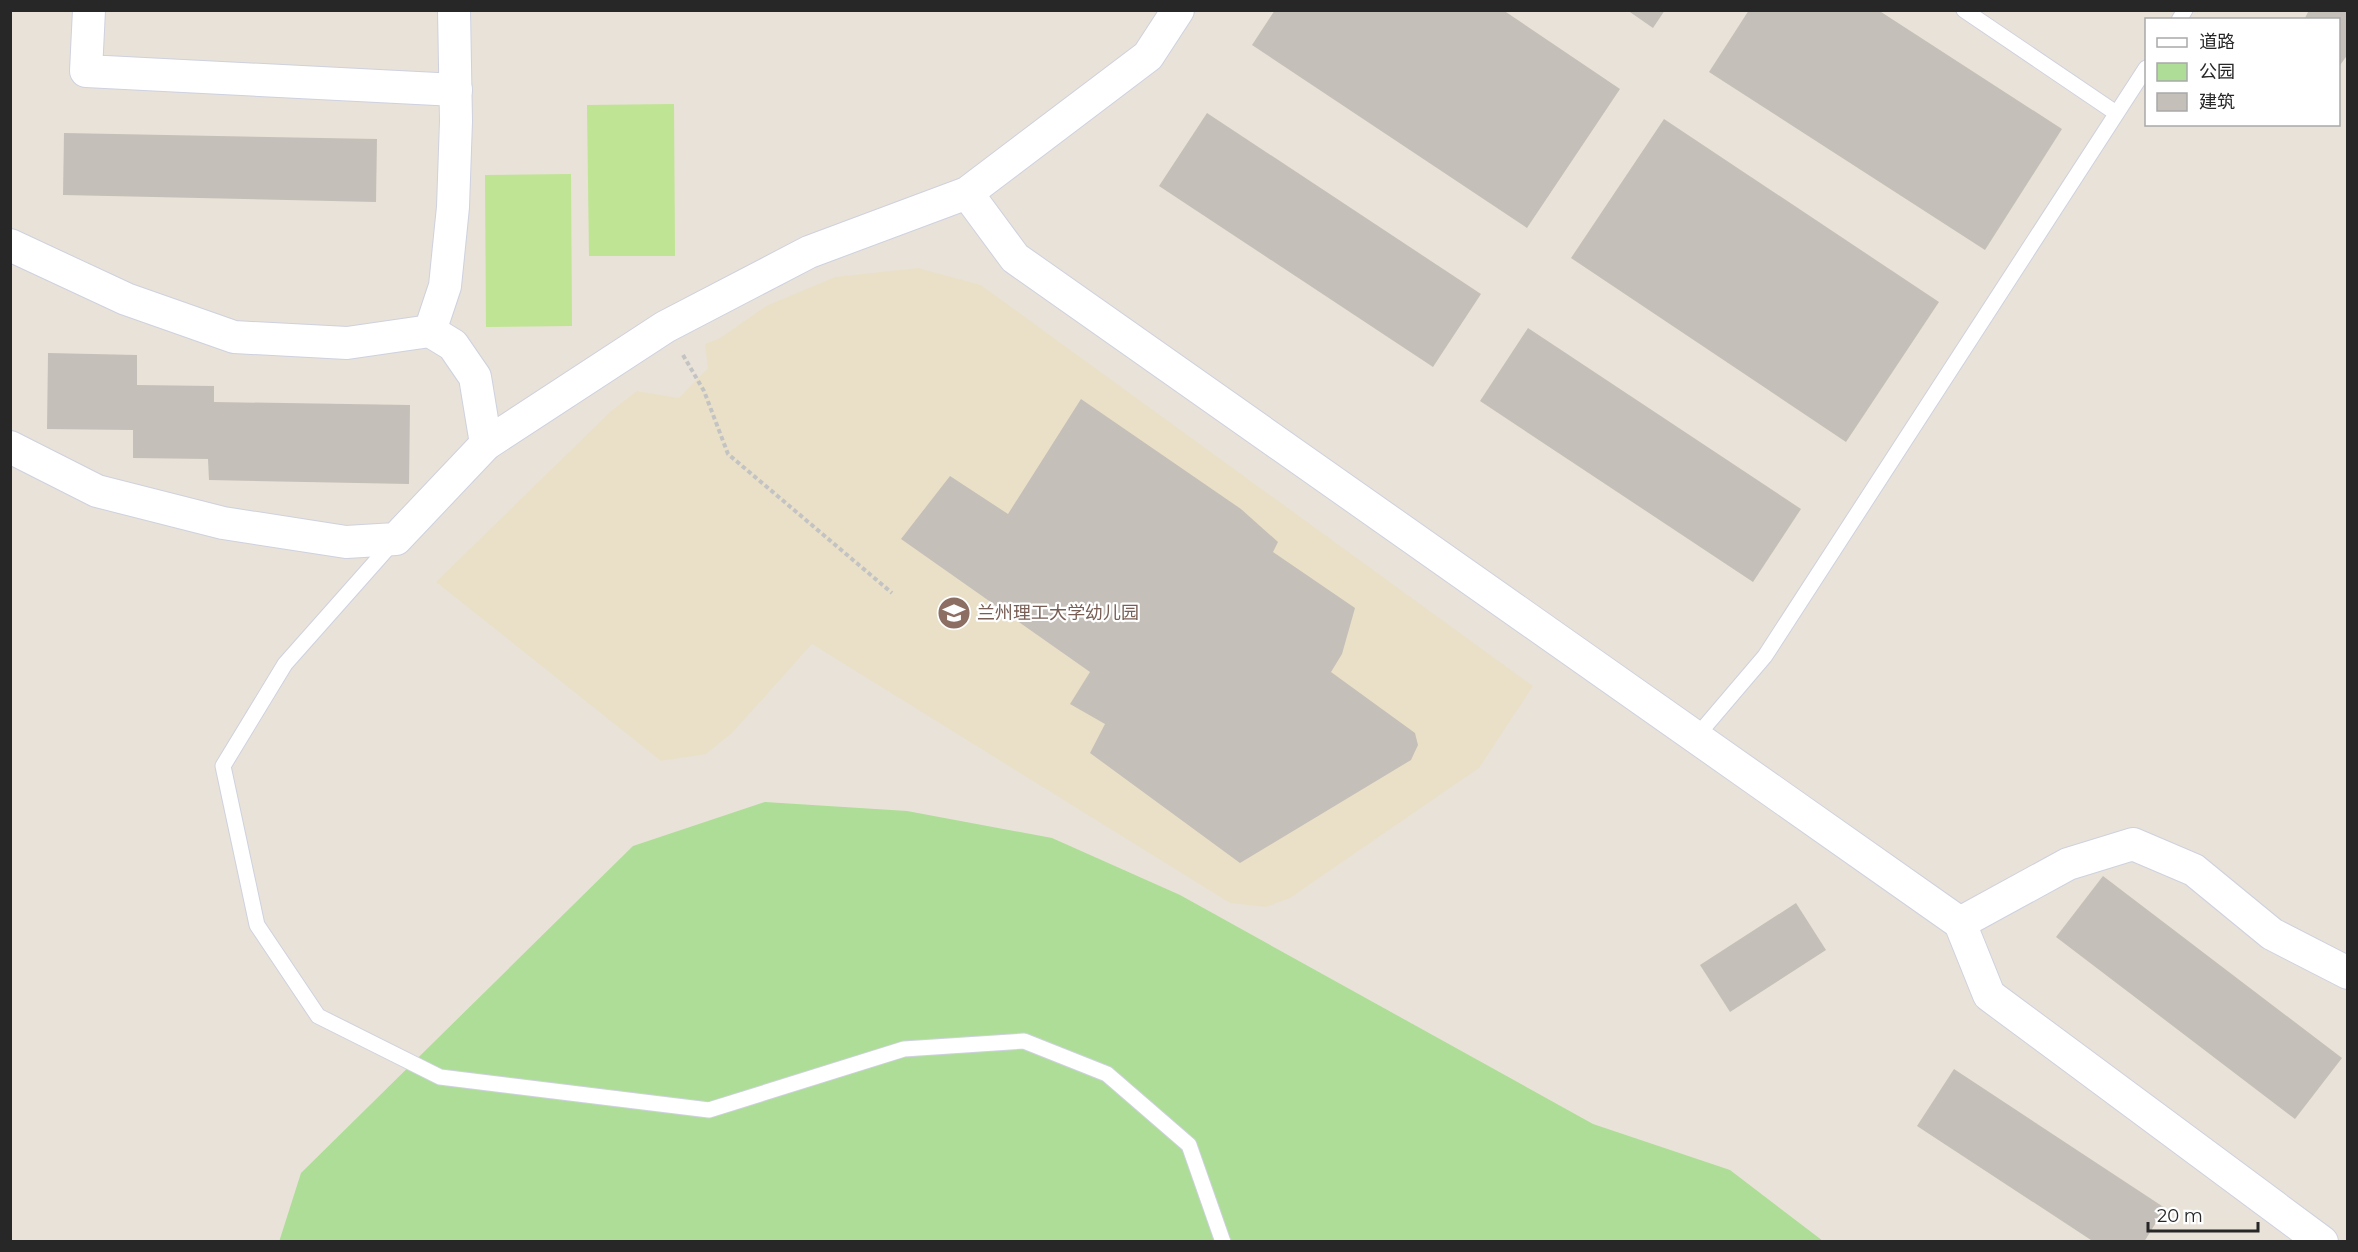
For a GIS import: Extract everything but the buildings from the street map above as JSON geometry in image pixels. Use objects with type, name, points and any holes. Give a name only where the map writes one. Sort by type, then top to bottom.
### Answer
[{"type":"street","points":[[89,10],[86,71],[456,90]]},
{"type":"street","points":[[430,331],[445,286],[453,207],[456,90],[454,10]]},
{"type":"street","points":[[10,447],[97,490],[223,523],[346,542],[396,539],[486,444],[665,327],[809,252],[967,193],[1148,56],[1178,10]]},
{"type":"street","points":[[967,193],[1015,258],[1960,923],[1989,995],[2322,1242]]},
{"type":"street","points":[[10,245],[126,299],[234,337],[347,343],[430,331],[453,345],[475,377],[486,444]]},
{"type":"street","points":[[1960,923],[2068,864],[2133,844],[2194,870],[2272,934],[2348,973]]},
{"type":"lane","points":[[1964,10],[2116,113]]},
{"type":"lane","points":[[1696,737],[1765,656],[2145,70]]},
{"type":"lane","points":[[396,539],[285,664],[224,766],[257,925],[318,1016],[440,1077],[709,1110],[904,1049],[1024,1041],[1107,1074],[1189,1145],[1223,1242]]},
{"type":"path","points":[[665,327],[704,391],[728,454],[892,593]]},
{"type":"shaded area","name":"兰州理工大学幼儿园","points":[[918,268],[981,285],[1533,686],[1479,768],[1290,898],[1266,907],[1230,903],[812,644],[732,733],[706,754],[661,761],[436,582],[611,411],[637,391],[679,398],[708,368],[705,344],[720,338],[766,306],[835,277]]},
{"type":"green space","points":[[674,104],[675,256],[589,256],[587,105]]},
{"type":"green space","points":[[571,174],[572,326],[486,327],[485,175]]},
{"type":"green space","points":[[765,802],[907,811],[1052,838],[1180,895],[1593,1124],[1730,1170],[1823,1241],[279,1242],[301,1173],[633,846]]},
{"type":"place","name":"兰州理工大学幼儿园","points":[[954,613]]}]
